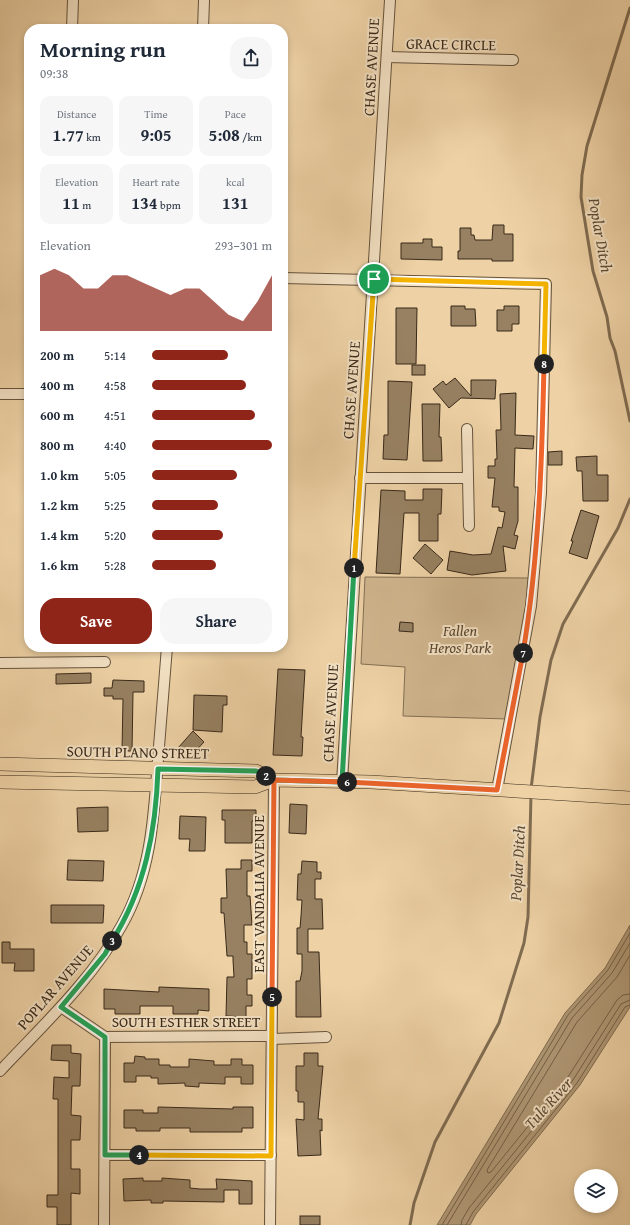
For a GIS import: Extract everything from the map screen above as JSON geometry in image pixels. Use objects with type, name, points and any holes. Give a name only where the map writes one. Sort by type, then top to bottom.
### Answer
[{"type":"main road","name":"SOUTH PLANO STREET","points":[[0,764],[157,778]]},
{"type":"main road","name":"SOUTH PLANO STREET","points":[[3,782],[157,778],[256,771],[274,780],[342,782],[630,798]]},
{"type":"street","points":[[72,24],[73,0]]},
{"type":"street","points":[[202,24],[204,0]]},
{"type":"street","name":"CHASE AVENUE","points":[[342,782],[390,0]]},
{"type":"street","name":"GRACE CIRCLE","points":[[387,57],[513,60]]},
{"type":"street","points":[[288,278],[546,284],[541,493],[531,606],[497,790]]},
{"type":"street","points":[[0,394],[24,394]]},
{"type":"street","points":[[467,429],[468,526]]},
{"type":"street","points":[[360,478],[467,478]]},
{"type":"street","points":[[157,778],[167,652]]},
{"type":"street","points":[[0,663],[105,662]]},
{"type":"street","name":"POPLAR AVENUE","points":[[0,1071],[61,1007],[105,954],[123,925],[139,889],[152,840],[157,778]]},
{"type":"street","name":"EAST VANDALIA AVENUE","points":[[270,1225],[274,780]]},
{"type":"street","name":"SOUTH ESTHER STREET","points":[[61,1007],[105,1037],[326,1037]]},
{"type":"street","points":[[104,1225],[105,1037]]},
{"type":"street","points":[[105,1155],[271,1156]]},
{"type":"green space","name":"Fallen Heros Park","points":[[365,577],[530,578],[508,719],[403,716],[405,667],[361,664]]},
{"type":"water","name":"Tule River","points":[[630,925],[630,1007],[580,1085],[476,1214],[470,1225],[437,1225],[565,1013],[605,968]]},
{"type":"building","points":[[493,225],[504,225],[504,234],[513,234],[513,261],[492,261],[492,259],[458,259],[458,251],[460,251],[460,228],[471,228],[471,235],[474,235],[475,240],[492,240]]},
{"type":"building","points":[[423,239],[432,239],[432,247],[442,247],[442,260],[401,259],[401,243],[423,243]]},
{"type":"building","points":[[451,306],[465,306],[465,309],[475,309],[476,326],[451,326]]},
{"type":"building","points":[[504,306],[519,306],[519,324],[512,324],[512,331],[497,331],[497,310],[504,310]]},
{"type":"building","points":[[396,308],[417,308],[416,364],[396,364]]},
{"type":"building","points":[[412,365],[425,365],[425,375],[412,375]]},
{"type":"building","points":[[455,378],[471,396],[471,380],[496,380],[495,399],[461,398],[449,408],[433,389],[443,381],[446,385]]},
{"type":"building","points":[[388,381],[412,382],[407,460],[383,459],[384,435],[388,435]]},
{"type":"building","points":[[516,393],[515,435],[534,436],[533,449],[515,448],[514,487],[518,487],[518,521],[514,535],[518,536],[515,549],[503,546],[506,571],[472,575],[447,570],[450,551],[473,555],[491,554],[498,527],[502,528],[505,512],[499,511],[499,507],[492,507],[495,478],[488,478],[488,466],[495,466],[495,459],[497,459],[496,430],[501,430],[500,394]]},
{"type":"building","points":[[422,404],[440,404],[439,437],[441,437],[442,461],[423,461]]},
{"type":"building","points":[[562,451],[562,465],[548,465],[548,452]]},
{"type":"building","points":[[597,456],[597,475],[608,475],[608,501],[583,501],[582,471],[577,471],[576,457]]},
{"type":"building","points":[[423,489],[442,489],[441,514],[438,514],[438,541],[419,541],[419,513],[404,513],[400,574],[376,573],[381,490],[405,491],[405,500],[423,500]]},
{"type":"building","points":[[581,510],[599,516],[587,559],[569,553],[573,541],[571,541]]},
{"type":"building","points":[[425,544],[443,560],[431,574],[413,558]]},
{"type":"building","points":[[400,622],[413,623],[413,632],[399,631]]},
{"type":"building","points":[[278,669],[305,670],[301,737],[303,737],[302,756],[273,755]]},
{"type":"building","points":[[91,673],[91,683],[56,684],[56,674]]},
{"type":"building","points":[[113,680],[144,681],[144,692],[133,692],[132,751],[122,751],[123,699],[113,699],[113,696],[104,696],[104,688],[112,688]]},
{"type":"building","points":[[194,695],[227,696],[227,705],[223,705],[222,732],[193,730]]},
{"type":"building","points":[[193,731],[204,742],[189,758],[178,748]]},
{"type":"building","points":[[290,804],[307,805],[306,834],[289,833]]},
{"type":"building","points":[[108,807],[108,831],[78,832],[77,808]]},
{"type":"building","points":[[222,810],[256,810],[256,821],[252,821],[252,843],[225,843],[225,820],[222,820]]},
{"type":"building","points":[[180,816],[206,817],[205,851],[189,851],[190,839],[179,839]]},
{"type":"building","points":[[68,860],[104,861],[103,881],[67,880]]},
{"type":"building","points":[[241,860],[252,860],[252,871],[247,871],[247,896],[250,896],[252,925],[244,925],[244,942],[247,942],[247,954],[252,954],[252,979],[247,979],[247,995],[252,995],[252,1006],[246,1006],[246,1017],[226,1016],[227,977],[234,977],[233,956],[227,956],[224,913],[221,913],[221,898],[227,898],[226,869],[241,869]]},
{"type":"building","points":[[302,861],[317,862],[317,872],[321,872],[321,879],[315,879],[315,899],[322,899],[323,929],[308,929],[308,952],[319,952],[321,1017],[296,1017],[296,981],[300,981],[302,971],[302,954],[297,954],[297,928],[300,928],[302,900],[297,900],[298,874],[301,874]]},
{"type":"building","points":[[51,905],[104,905],[103,923],[51,923]]},
{"type":"building","points":[[2,942],[10,942],[10,949],[34,949],[34,971],[14,971],[15,963],[2,963]]},
{"type":"building","points":[[159,987],[209,989],[209,1011],[198,1010],[198,1014],[173,1014],[173,1006],[140,1006],[140,1014],[115,1014],[115,1009],[104,1009],[104,989],[159,992]]},
{"type":"building","points":[[52,1045],[71,1045],[71,1053],[81,1054],[80,1086],[72,1086],[71,1115],[81,1116],[80,1140],[71,1140],[71,1169],[80,1169],[80,1194],[71,1193],[71,1225],[57,1225],[57,1207],[47,1207],[47,1195],[58,1195],[58,1099],[53,1099],[54,1077],[69,1078],[69,1061],[51,1060]]},
{"type":"building","points":[[304,1053],[318,1053],[318,1066],[323,1066],[318,1119],[322,1119],[322,1131],[320,1130],[321,1155],[298,1156],[296,1119],[304,1120],[304,1102],[298,1102],[298,1091],[296,1091],[296,1066],[304,1066]]},
{"type":"building","points":[[135,1056],[145,1057],[145,1059],[159,1059],[159,1065],[170,1065],[170,1067],[189,1067],[189,1059],[214,1061],[214,1065],[231,1065],[231,1059],[242,1059],[242,1065],[253,1065],[253,1084],[241,1084],[241,1077],[225,1077],[225,1084],[199,1083],[199,1087],[185,1086],[185,1083],[158,1084],[158,1078],[151,1078],[151,1076],[136,1076],[136,1082],[124,1082],[124,1063],[134,1063]]},
{"type":"building","points":[[158,1107],[233,1109],[233,1107],[253,1107],[253,1128],[242,1128],[242,1132],[190,1132],[190,1128],[160,1128],[160,1131],[136,1131],[136,1128],[124,1128],[124,1110],[143,1110],[143,1113],[158,1113]]},
{"type":"building","points":[[143,1178],[143,1181],[162,1181],[162,1178],[190,1180],[190,1188],[200,1189],[217,1189],[216,1179],[252,1181],[252,1204],[239,1204],[239,1190],[224,1190],[224,1202],[163,1201],[163,1203],[151,1203],[151,1200],[124,1201],[123,1179]]},
{"type":"building","points":[[300,1216],[320,1216],[320,1225],[300,1225]]},
{"type":"waterway","name":"Poplar Ditch","points":[[630,8],[587,146],[582,175],[581,197],[593,271],[607,317],[610,338],[615,351],[630,421]]},
{"type":"waterway","name":"Poplar Ditch","points":[[531,789],[540,717],[551,660],[563,624],[618,528],[630,499]]},
{"type":"waterway","name":"Poplar Ditch","points":[[410,1225],[414,1203],[435,1142],[499,1023],[524,943],[528,917],[531,795]]},
{"type":"route","points":[[374,279],[360,478],[342,782],[274,780],[256,771],[158,769],[152,840],[139,889],[123,925],[105,954],[61,1007],[105,1037],[105,1155],[271,1156],[274,780],[392,783],[497,790],[531,606],[541,493],[546,284],[374,279]]}]
